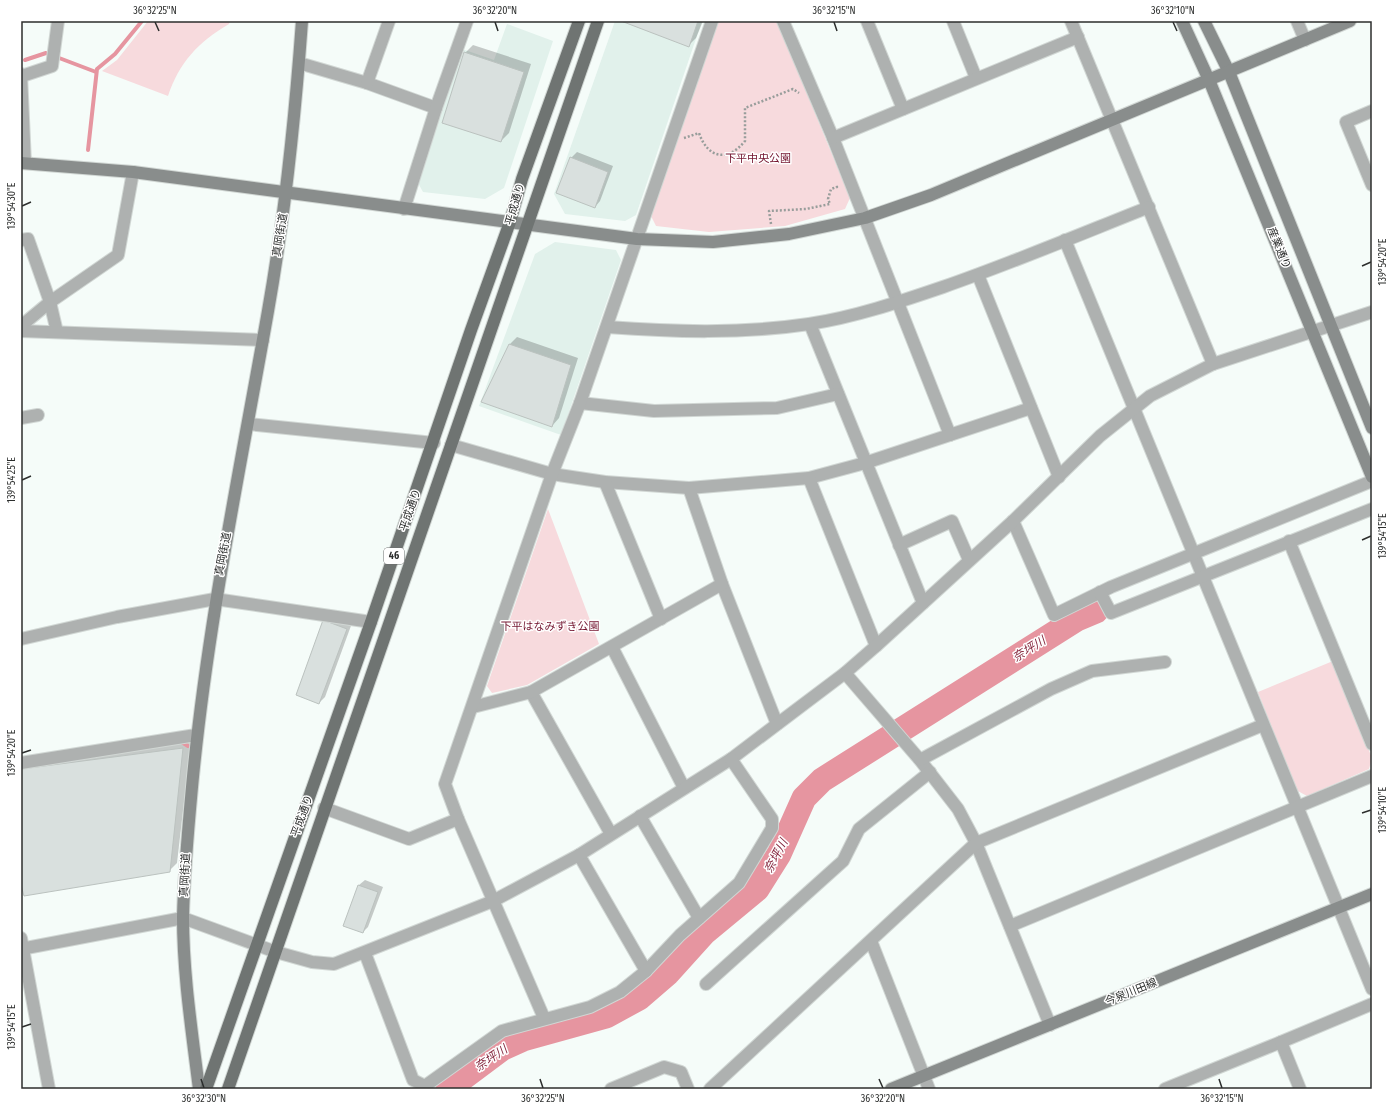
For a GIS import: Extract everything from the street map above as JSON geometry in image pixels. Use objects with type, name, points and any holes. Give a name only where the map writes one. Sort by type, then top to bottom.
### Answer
[{"type":"main road","name":"平成通り","points":[[206,1089],[434,443],[471,330],[510,222],[522,179],[579,21]]},
{"type":"main road","name":"平成通り","points":[[228,1089],[324,808],[598,21]]},
{"type":"street","points":[[58,21],[52,66],[21,75],[23,163],[133,172],[636,239],[713,242],[772,236],[865,218],[931,195],[1113,121],[1350,21]]},
{"type":"street","name":"真岡街道","points":[[199,1089],[184,960],[183,918],[184,869],[196,735],[215,599],[263,340],[286,192],[302,21]]},
{"type":"street","points":[[367,83],[389,21]]},
{"type":"street","points":[[404,209],[436,108],[467,21]]},
{"type":"street","points":[[544,1018],[458,819],[445,784],[552,474],[580,403],[607,327],[712,21]]},
{"type":"street","points":[[783,21],[833,138],[899,302],[950,435]]},
{"type":"street","points":[[867,21],[903,109]]},
{"type":"street","points":[[952,21],[976,78]]},
{"type":"street","points":[[1071,21],[1213,364]]},
{"type":"street","name":"産業通り","points":[[1182,21],[1209,80],[1313,330],[1372,477]]},
{"type":"street","name":"産業通り","points":[[1204,21],[1229,72],[1372,428]]},
{"type":"street","points":[[1297,21],[1305,40]]},
{"type":"street","points":[[833,138],[1078,37]]},
{"type":"street","points":[[299,63],[367,83],[436,108]]},
{"type":"street","points":[[1372,111],[1346,122],[1372,185]]},
{"type":"street","points":[[21,326],[50,302],[118,255],[133,172]]},
{"type":"street","points":[[607,327],[667,331],[746,331],[810,324],[899,302],[978,275],[1149,207]]},
{"type":"street","points":[[21,240],[28,239],[50,302],[57,332]]},
{"type":"street","points":[[1065,240],[1296,808],[1372,989]]},
{"type":"street","points":[[978,275],[1059,477]]},
{"type":"street","points":[[49,1089],[22,945],[183,918],[256,946],[312,962],[334,964],[493,901],[579,855],[731,759],[845,673],[1013,521],[1100,436],[1133,408],[1150,396],[1213,364],[1313,330],[1372,312]]},
{"type":"street","points":[[810,324],[922,603]]},
{"type":"street","points":[[21,331],[263,340]]},
{"type":"street","points":[[580,403],[654,411],[777,408],[838,394]]},
{"type":"street","points":[[451,445],[552,474],[605,482],[688,488],[809,478],[865,463],[1031,408]]},
{"type":"street","points":[[21,418],[38,415]]},
{"type":"street","points":[[248,424],[434,443]]},
{"type":"street","points":[[809,478],[876,646]]},
{"type":"street","points":[[1013,521],[1054,615],[1100,592],[1372,481]]},
{"type":"street","points":[[605,482],[661,619]]},
{"type":"street","points":[[688,488],[722,584],[777,724]]},
{"type":"street","points":[[1100,592],[1111,613],[1372,509]]},
{"type":"street","points":[[899,545],[952,521],[969,560]]},
{"type":"street","points":[[1289,541],[1372,744]]},
{"type":"street","points":[[472,707],[531,692],[722,584]]},
{"type":"street","points":[[21,639],[117,617],[215,599],[371,622]]},
{"type":"street","points":[[612,647],[684,788]]},
{"type":"street","points":[[920,760],[1051,689],[1092,671],[1165,662]]},
{"type":"street","points":[[845,673],[930,772],[958,809],[976,843],[1050,1025]]},
{"type":"street","points":[[531,692],[611,834]]},
{"type":"street","points":[[710,1089],[976,843],[1263,725]]},
{"type":"street","points":[[21,763],[196,735]]},
{"type":"street","points":[[365,953],[413,1080],[425,1086],[502,1031],[544,1018],[590,1007],[620,992],[646,971],[680,934],[739,884],[772,828],[772,819],[731,759]]},
{"type":"street","points":[[706,984],[842,861],[859,830],[930,772]]},
{"type":"street","points":[[1010,926],[1372,776]]},
{"type":"street","points":[[324,808],[409,839],[458,819]]},
{"type":"street","points":[[640,816],[699,918]]},
{"type":"street","points":[[579,855],[646,971]]},
{"type":"street","name":"今泉川田線","points":[[891,1089],[1372,894]]},
{"type":"street","points":[[871,941],[929,1089]]},
{"type":"street","points":[[1171,1088],[1372,1004]]},
{"type":"street","points":[[1281,1042],[1300,1089]]},
{"type":"street","points":[[611,1089],[664,1067],[681,1072],[688,1089]]},
{"type":"path","points":[[682,138],[699,133],[703,145],[716,154],[731,154],[745,141],[745,108],[793,89],[798,91],[801,97]]},
{"type":"path","points":[[772,236],[769,211],[806,209],[830,204],[828,199],[831,189],[837,187],[834,180]]},
{"type":"shaded area","points":[[615,21],[702,21],[636,215],[625,221],[565,214],[554,194]]},
{"type":"shaded area","points":[[507,24],[553,41],[504,188],[485,199],[423,192],[418,183],[462,49],[494,60]]},
{"type":"shaded area","points":[[555,242],[616,250],[621,260],[561,435],[479,406],[535,254]]},
{"type":"green space","points":[[148,21],[230,21],[229,24],[208,38],[191,54],[178,73],[168,96],[102,71],[117,60]]},
{"type":"green space","name":"下平中央公園","points":[[717,21],[777,21],[850,198],[845,209],[785,226],[709,232],[656,226],[650,214]]},
{"type":"green space","name":"下平はなみずき公園","points":[[548,509],[599,644],[527,685],[492,693],[487,686]]},
{"type":"green space","points":[[1333,661],[1372,758],[1369,769],[1307,796],[1296,790],[1258,692]]},
{"type":"building","points":[[621,21],[698,21],[689,47]]},
{"type":"building","points":[[464,52],[524,72],[501,142],[442,123]]},
{"type":"building","points":[[570,157],[608,172],[595,208],[556,193]]},
{"type":"building","points":[[509,344],[571,365],[552,427],[481,402]]},
{"type":"building","points":[[323,620],[347,629],[319,704],[296,695]]},
{"type":"building","points":[[183,748],[170,872],[24,896],[21,885],[21,769]]},
{"type":"building","points":[[358,885],[378,892],[363,933],[343,926]]},
{"type":"waterway","points":[[88,150],[97,69],[115,54],[142,21]]},
{"type":"waterway","points":[[25,60],[46,53],[96,72]]},
{"type":"waterway","name":"奈坪川","points":[[448,1089],[503,1048],[523,1039],[606,1016],[639,998],[668,973],[705,932],[757,889],[779,854],[804,798],[822,780],[1077,619],[1096,611]]},
{"type":"waterway","points":[[180,741],[188,746]]}]
